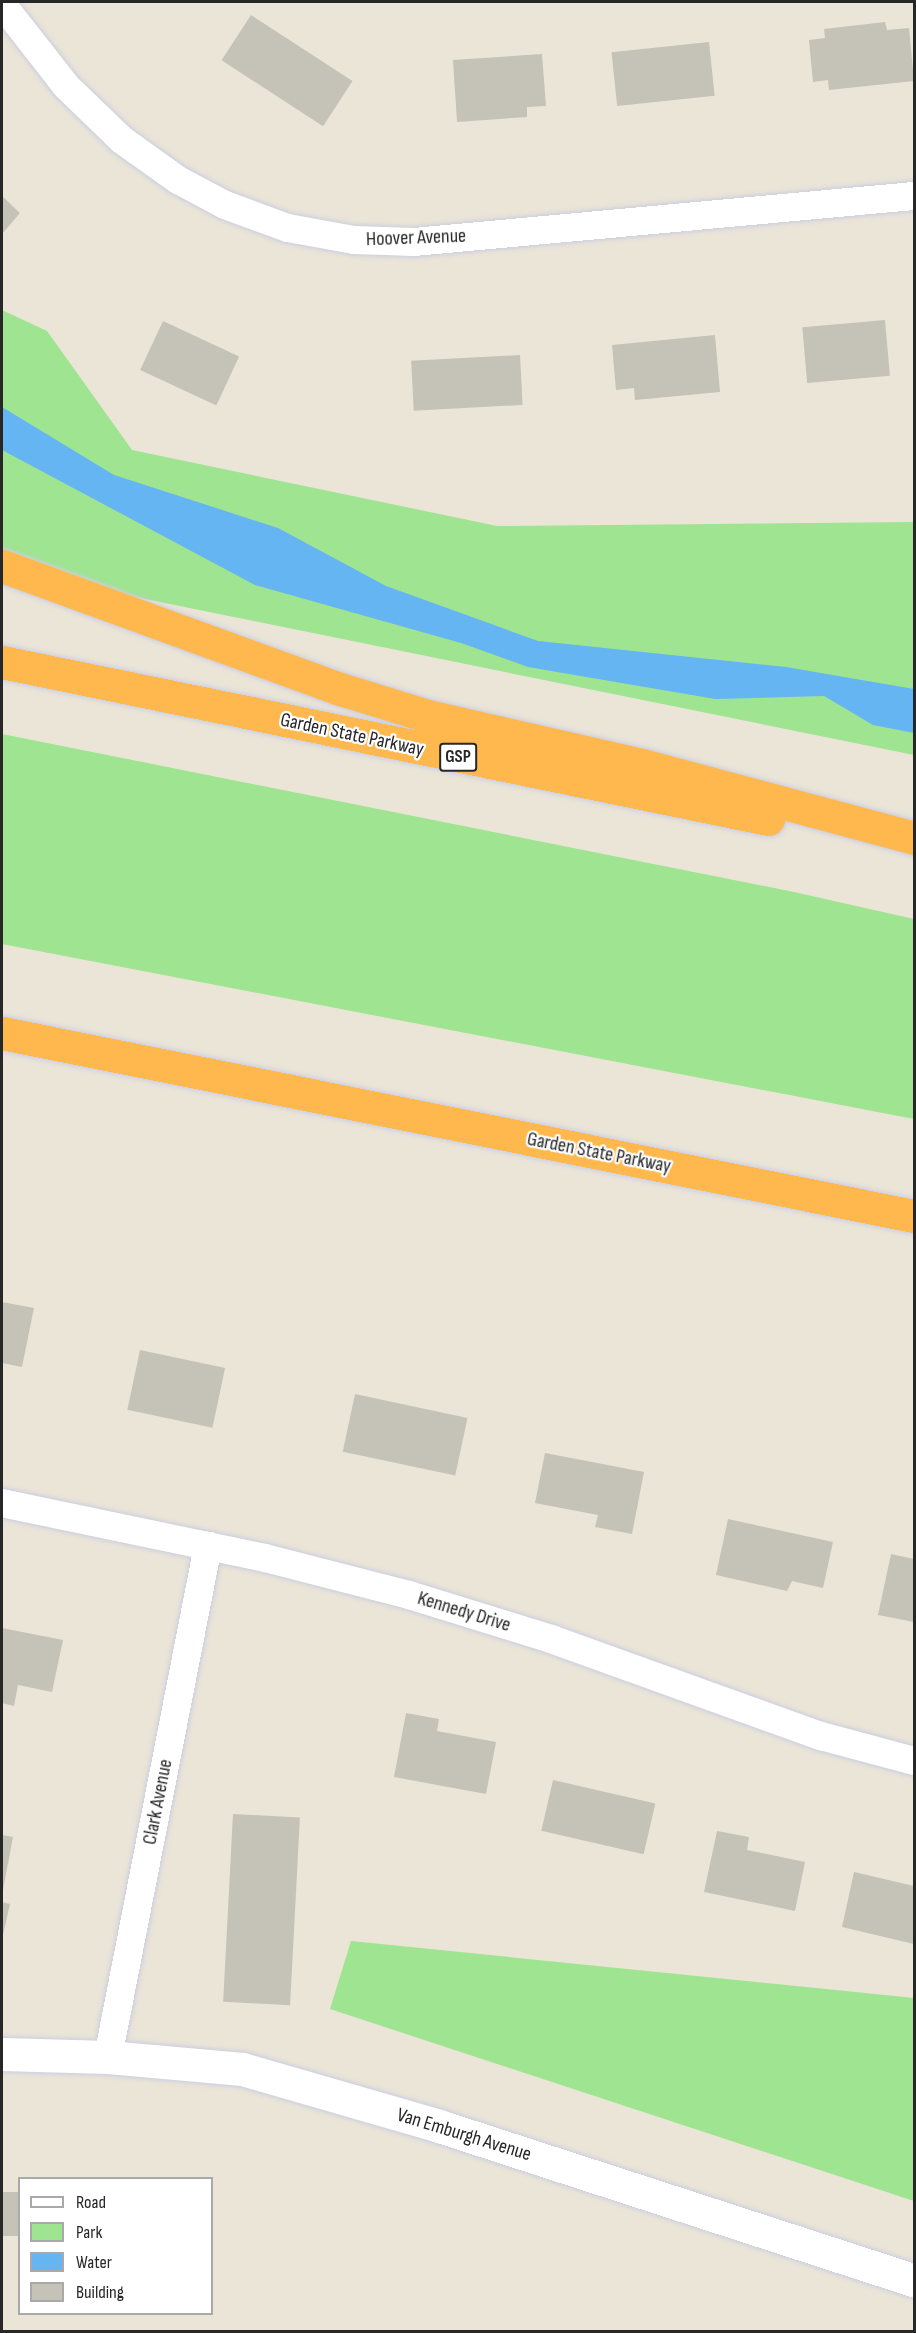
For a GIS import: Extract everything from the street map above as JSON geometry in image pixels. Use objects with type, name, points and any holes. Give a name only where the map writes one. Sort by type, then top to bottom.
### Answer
[{"type":"highway","points":[[2,566],[337,688],[428,716],[642,765],[915,838]]},
{"type":"highway","name":"Garden State Parkway","points":[[2,662],[640,795],[915,848]]},
{"type":"highway","name":"Garden State Parkway","points":[[2,1033],[915,1216]]},
{"type":"main road","name":"Van Emburgh Avenue","points":[[2,2054],[108,2057],[242,2069],[439,2126],[915,2280]]},
{"type":"street","name":"Hoover Avenue","points":[[2,4],[66,86],[122,140],[178,180],[225,205],[288,228],[354,240],[414,242],[915,196]]},
{"type":"street","name":"Kennedy Drive","points":[[2,1503],[208,1546],[409,1595],[551,1639],[821,1736],[915,1761]]},
{"type":"street","name":"Clark Avenue","points":[[108,2057],[208,1546]]},
{"type":"green space","points":[[2,310],[47,331],[132,450],[497,526],[914,522],[914,755],[2,570]]},
{"type":"green space","points":[[2,734],[794,892],[914,919],[914,1119],[2,944]]},
{"type":"green space","points":[[351,1941],[914,1998],[914,2201],[330,2009]]},
{"type":"water","points":[[2,407],[114,475],[278,528],[386,586],[538,641],[786,667],[914,689],[914,733],[873,725],[824,696],[715,699],[528,667],[461,643],[255,585],[2,450]]},
{"type":"building","points":[[251,15],[352,81],[323,126],[222,60]]},
{"type":"building","points":[[885,22],[887,30],[909,28],[914,81],[829,90],[828,80],[813,82],[809,40],[825,38],[824,29]]},
{"type":"building","points":[[709,42],[715,96],[617,106],[612,52]]},
{"type":"building","points":[[542,54],[546,106],[527,107],[527,117],[457,122],[453,60]]},
{"type":"building","points":[[2,196],[20,213],[2,234]]},
{"type":"building","points":[[885,320],[890,376],[807,383],[802,327]]},
{"type":"building","points":[[163,321],[239,356],[216,405],[140,370]]},
{"type":"building","points":[[715,335],[720,392],[635,400],[634,388],[616,390],[612,345]]},
{"type":"building","points":[[520,355],[523,405],[414,411],[411,361]]},
{"type":"building","points":[[2,1302],[34,1308],[22,1367],[2,1363]]},
{"type":"building","points":[[140,1350],[225,1368],[212,1428],[127,1410]]},
{"type":"building","points":[[355,1394],[467,1418],[455,1476],[343,1452]]},
{"type":"building","points":[[545,1453],[644,1472],[632,1534],[595,1527],[598,1515],[535,1503]]},
{"type":"building","points":[[728,1519],[833,1542],[823,1588],[792,1581],[787,1591],[716,1575]]},
{"type":"building","points":[[891,1554],[914,1559],[914,1622],[878,1615]]},
{"type":"building","points":[[2,1628],[63,1640],[52,1692],[18,1685],[14,1706],[2,1703]]},
{"type":"building","points":[[406,1713],[439,1719],[437,1731],[496,1742],[486,1794],[394,1777]]},
{"type":"building","points":[[553,1780],[655,1804],[644,1854],[541,1831]]},
{"type":"building","points":[[233,1814],[300,1818],[290,2005],[223,2002]]},
{"type":"building","points":[[717,1831],[749,1837],[747,1850],[805,1862],[795,1911],[704,1892]]},
{"type":"building","points":[[2,1835],[13,1837],[3,1890],[2,1890]]},
{"type":"building","points":[[854,1872],[914,1886],[914,1944],[842,1927]]},
{"type":"building","points":[[2,1902],[10,1904],[3,1935],[2,1935]]},
{"type":"building","points":[[2,2192],[18,2192],[18,2236],[2,2236]]}]
